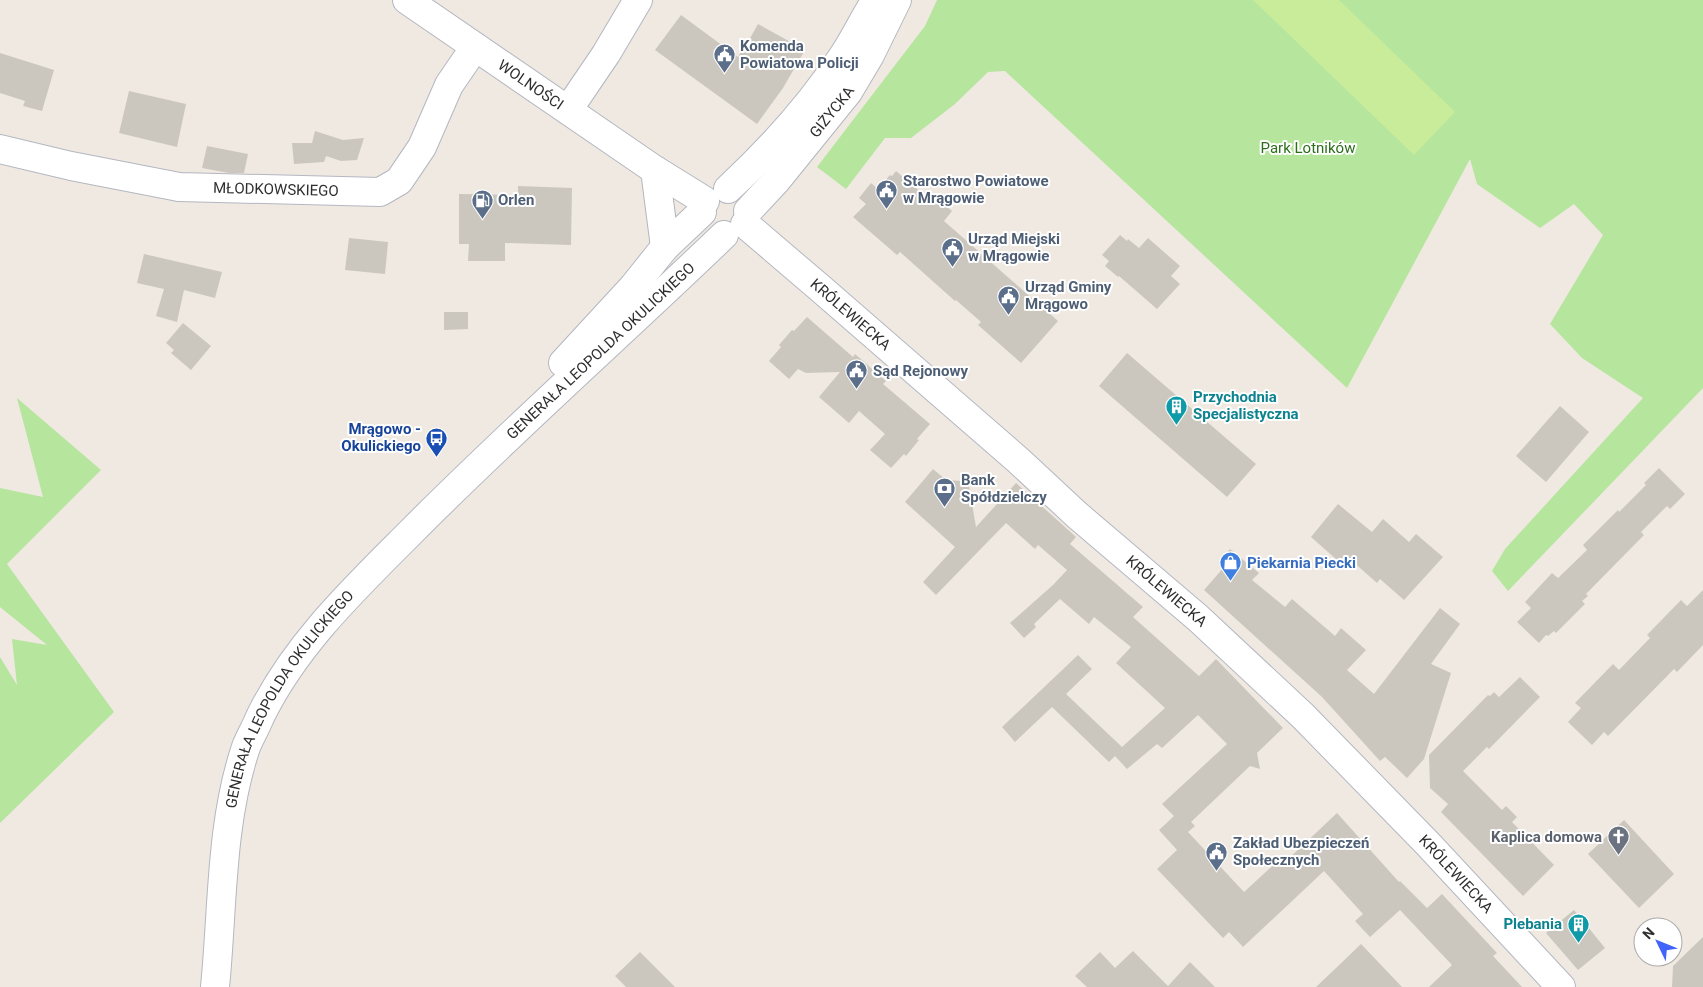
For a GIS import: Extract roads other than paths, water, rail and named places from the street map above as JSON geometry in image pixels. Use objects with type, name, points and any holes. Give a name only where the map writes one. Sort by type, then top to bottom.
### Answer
[{"type":"street","name":"WOLNOŚCI","points":[[407,0],[655,170],[712,201],[740,194],[744,199],[747,221]]},
{"type":"street","points":[[568,110],[606,54],[638,0]]},
{"type":"street","name":"GIŻYCKA","points":[[665,246],[712,201],[755,164],[809,104],[843,56],[876,0]]},
{"type":"street","name":"GIŻYCKA","points":[[747,221],[776,181],[848,92],[870,55],[896,0]]},
{"type":"street","name":"MŁODKOWSKIEGO","points":[[0,149],[71,166],[179,187],[380,192],[399,181],[422,147],[449,85],[475,47]]},
{"type":"street","points":[[655,170],[665,246]]},
{"type":"street","points":[[712,201],[706,225],[717,234],[747,221]]},
{"type":"street","name":"GENERAŁA LEOPOLDA OKULICKIEGO","points":[[215,987],[227,831],[232,800],[247,745],[271,695],[284,673],[325,621],[477,466],[747,221]]},
{"type":"street","name":"KRÓLEWIECKA","points":[[747,221],[1077,514],[1198,618],[1303,716],[1428,844],[1561,987]]},
{"type":"street","name":"GENERAŁA LEOPOLDA OKULICKIEGO","points":[[477,466],[551,376],[633,287],[665,246]]},
{"type":"place","name":"Komenda Powiatowa Policji","points":[[724,74]]},
{"type":"place","name":"Starostwo Powiatowe w Mrągowie","points":[[887,209]]},
{"type":"place","name":"Orlen","points":[[482,219]]},
{"type":"place","name":"Urząd Miejski w Mrągowie","points":[[952,267]]},
{"type":"place","name":"Urząd Gminy Mrągowo","points":[[1009,315]]},
{"type":"place","name":"Sąd Rejonowy","points":[[857,390]]},
{"type":"place","name":"Przychodnia Specjalistyczna","points":[[1177,425]]},
{"type":"place","name":"Mrągowo - Okulickiego","points":[[437,457]]},
{"type":"place","name":"Bank Spółdzielczy","points":[[945,508]]},
{"type":"place","name":"Piekarnia Piecki","points":[[1231,582]]},
{"type":"place","name":"Kaplica domowa","points":[[1618,856]]},
{"type":"place","name":"Zakład Ubezpieczeń Społecznych","points":[[1217,871]]},
{"type":"place","name":"Plebania","points":[[1578,943]]},
{"type":"park label","name":"Park Lotników","points":[[1308,148]]}]
